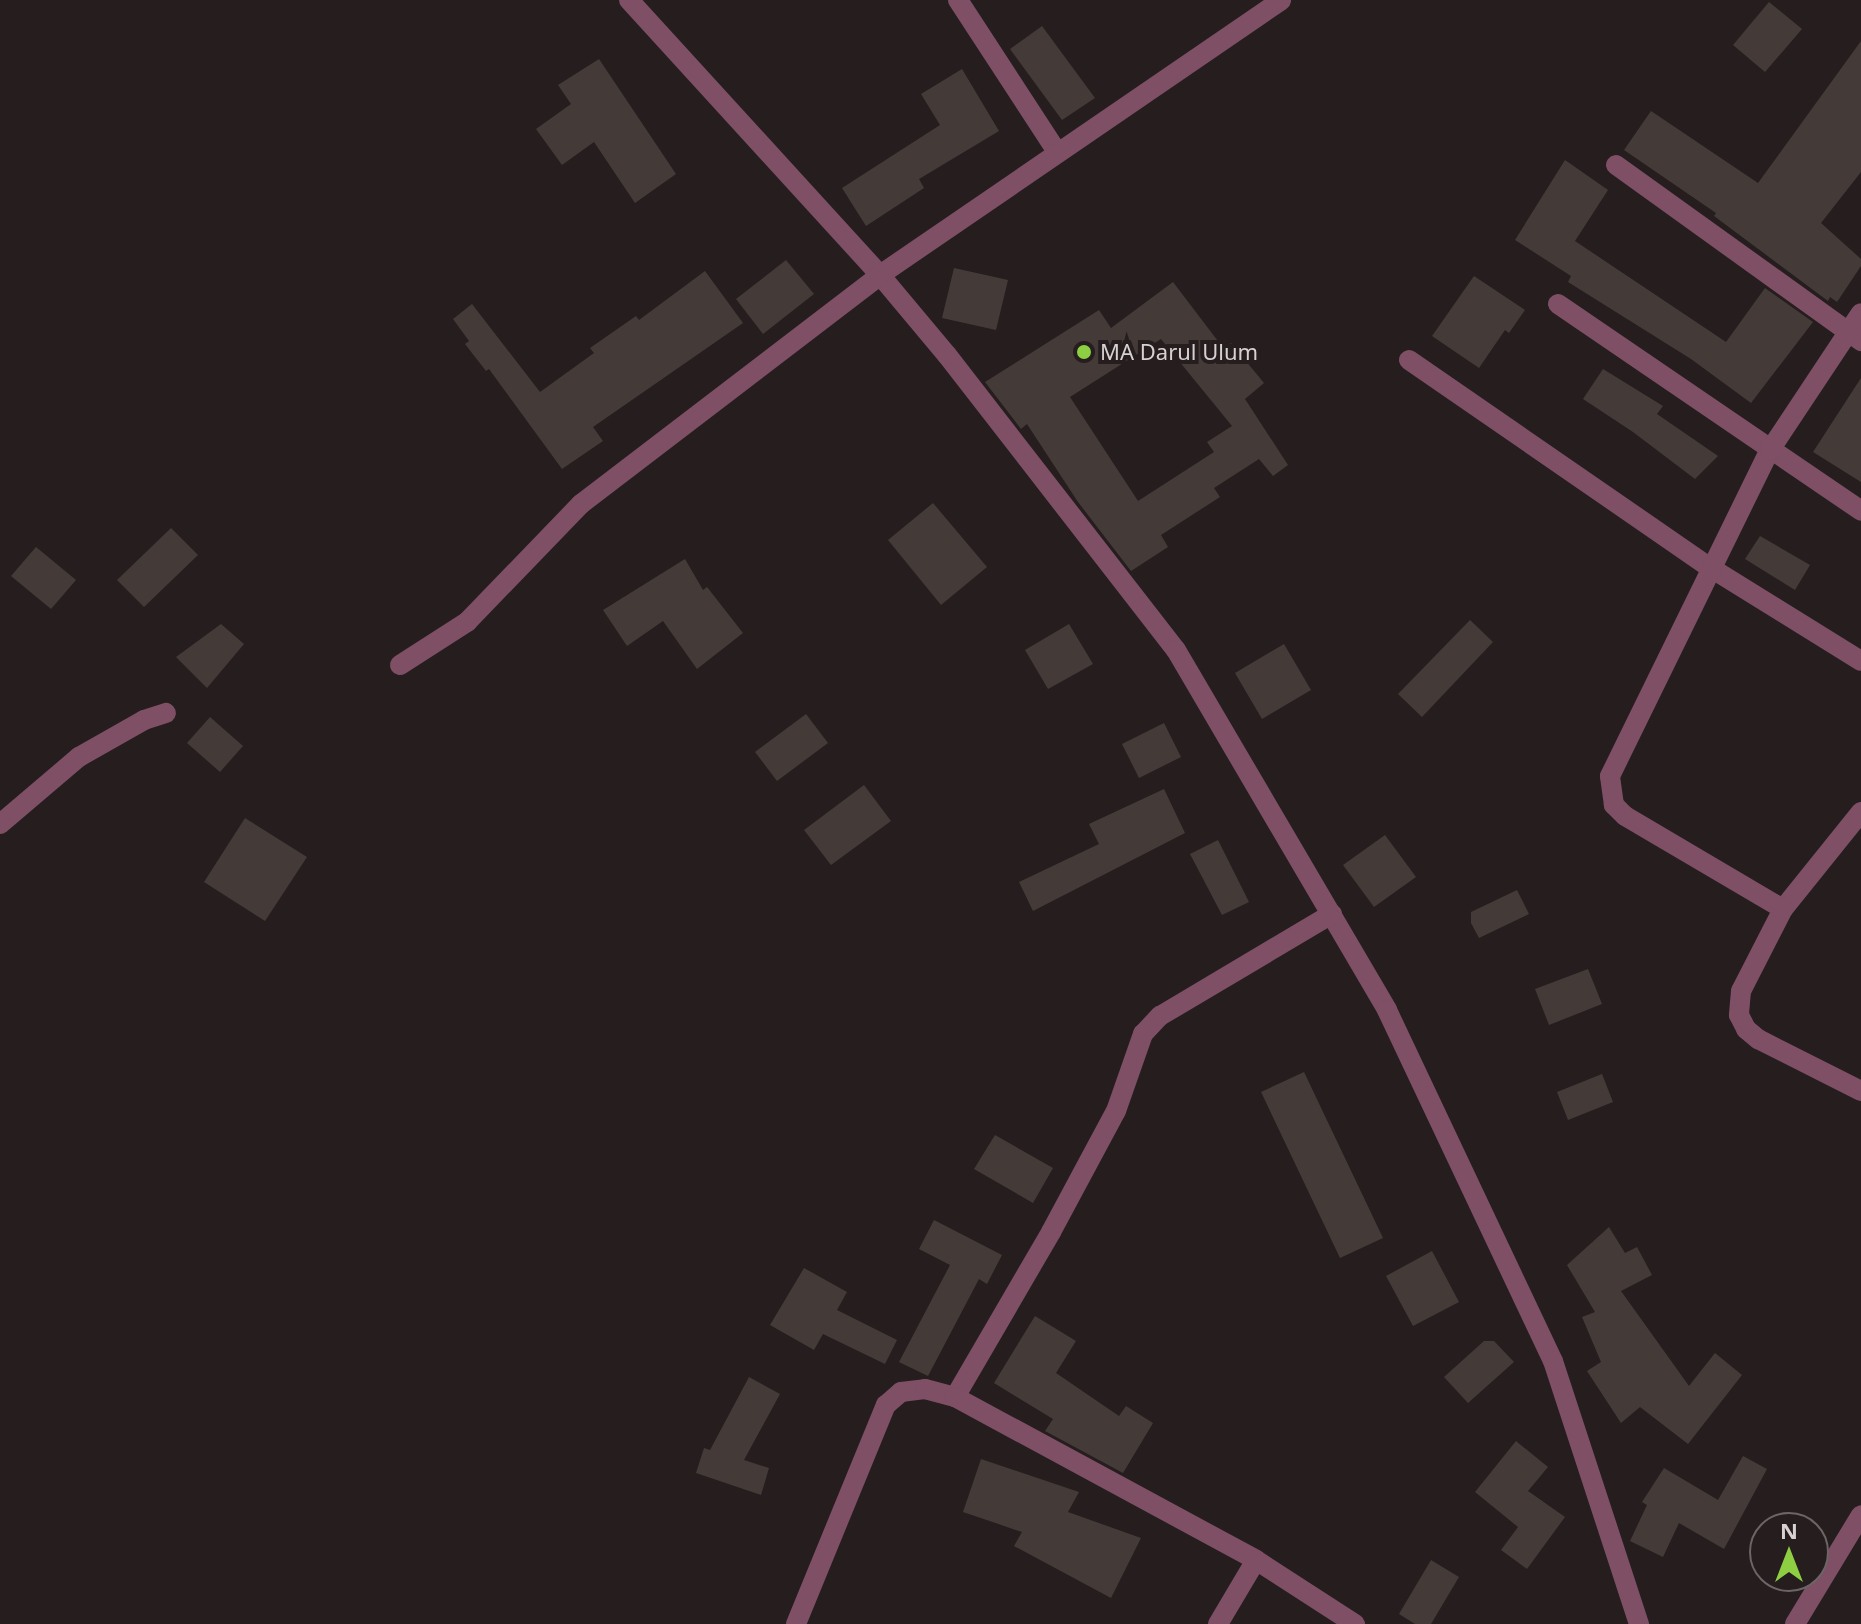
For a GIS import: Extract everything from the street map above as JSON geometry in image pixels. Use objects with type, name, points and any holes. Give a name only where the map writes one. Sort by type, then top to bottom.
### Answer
[{"type":"street","points":[[629,0],[880,275],[947,355],[1176,650],[1387,1010],[1553,1361],[1639,1624]]},
{"type":"street","points":[[958,0],[1057,152]]},
{"type":"street","points":[[400,665],[467,622],[581,504],[880,275],[1281,0]]},
{"type":"street","points":[[1616,165],[1854,337]]},
{"type":"street","points":[[1558,304],[1861,511]]},
{"type":"street","points":[[1783,909],[1625,816],[1614,805],[1610,776],[1770,450],[1854,337],[1861,313]]},
{"type":"street","points":[[1409,360],[1711,568],[1861,661]]},
{"type":"street","points":[[0,824],[79,757],[144,720],[166,713]]},
{"type":"street","points":[[1861,812],[1783,909],[1741,991],[1739,1015],[1746,1029],[1758,1039],[1861,1091]]},
{"type":"street","points":[[955,1397],[1051,1232],[1116,1111],[1143,1034],[1160,1016],[1332,914]]},
{"type":"street","points":[[796,1624],[886,1405],[901,1392],[925,1389],[955,1397],[1256,1560],[1355,1624]]},
{"type":"street","points":[[1795,1624],[1861,1515]]},
{"type":"street","points":[[1218,1624],[1256,1560]]},
{"type":"building","points":[[1769,2],[1802,29],[1765,72],[1733,45]]},
{"type":"building","points":[[1042,26],[1095,98],[1062,120],[1010,49]]},
{"type":"building","points":[[1861,41],[1861,172],[1821,223],[1861,259],[1861,266],[1837,302],[1830,297],[1828,301],[1714,216],[1716,213],[1624,150],[1651,111],[1758,183]]},
{"type":"building","points":[[599,59],[676,174],[635,203],[594,142],[562,165],[536,129],[571,104],[558,85]]},
{"type":"building","points":[[962,69],[999,131],[919,179],[924,188],[866,226],[842,188],[940,125],[921,94]]},
{"type":"building","points":[[1565,160],[1608,190],[1575,241],[1726,342],[1765,288],[1813,322],[1751,403],[1691,359],[1568,282],[1571,276],[1515,240]]},
{"type":"building","points":[[786,260],[814,294],[763,334],[736,299]]},
{"type":"building","points":[[954,268],[1008,280],[996,330],[942,318]]},
{"type":"building","points":[[705,271],[743,323],[593,427],[603,441],[562,469],[489,369],[486,371],[465,344],[469,341],[453,319],[472,304],[540,392],[594,353],[590,348],[636,316],[639,320]]},
{"type":"building","points":[[1474,276],[1525,310],[1509,333],[1505,330],[1479,368],[1432,336]]},
{"type":"building","points":[[1173,282],[1224,349],[1231,343],[1264,383],[1245,399],[1288,465],[1273,476],[1259,459],[1214,488],[1220,497],[1161,535],[1168,547],[1131,571],[1078,502],[1027,424],[1021,429],[985,382],[1099,310],[1111,328]],"holes":[[[1161,339],[1232,426],[1207,442],[1214,452],[1138,501],[1070,397]]]},
{"type":"building","points":[[1603,369],[1663,406],[1657,414],[1718,456],[1695,479],[1583,399]]},
{"type":"building","points":[[1861,378],[1861,482],[1813,452]]},
{"type":"building","points":[[933,503],[987,567],[941,605],[888,540]]},
{"type":"building","points":[[171,528],[198,555],[144,607],[117,580]]},
{"type":"building","points":[[1760,536],[1810,565],[1795,590],[1745,559]]},
{"type":"building","points":[[36,547],[76,580],[51,609],[11,576]]},
{"type":"building","points":[[685,559],[703,590],[707,587],[743,633],[697,669],[663,621],[627,646],[603,610]]},
{"type":"building","points":[[1470,620],[1493,642],[1422,717],[1398,694]]},
{"type":"building","points":[[221,624],[244,644],[207,688],[176,657]]},
{"type":"building","points":[[1069,624],[1093,664],[1048,689],[1025,650]]},
{"type":"building","points":[[1284,644],[1311,690],[1262,719],[1235,673]]},
{"type":"building","points":[[806,714],[828,743],[777,781],[755,752]]},
{"type":"building","points":[[210,717],[243,746],[220,772],[187,743]]},
{"type":"building","points":[[1164,723],[1181,757],[1139,778],[1122,744]]},
{"type":"building","points":[[864,785],[891,821],[831,865],[804,830]]},
{"type":"building","points":[[1164,789],[1185,833],[1033,911],[1019,882],[1099,844],[1089,824]]},
{"type":"building","points":[[245,818],[307,857],[265,921],[204,882]]},
{"type":"building","points":[[1385,835],[1416,877],[1374,907],[1343,865]]},
{"type":"building","points":[[1218,840],[1249,902],[1222,915],[1190,854]]},
{"type":"building","points":[[1517,890],[1529,914],[1479,938],[1471,923],[1471,912]]},
{"type":"building","points":[[1588,969],[1602,1004],[1549,1025],[1535,989]]},
{"type":"building","points":[[1304,1072],[1383,1238],[1340,1258],[1261,1092]]},
{"type":"building","points":[[1602,1074],[1613,1102],[1568,1120],[1557,1092]]},
{"type":"building","points":[[995,1135],[1053,1168],[1033,1203],[974,1169]]},
{"type":"building","points":[[934,1220],[1002,1255],[987,1284],[979,1279],[928,1376],[899,1362],[950,1265],[919,1249]]},
{"type":"building","points":[[1609,1227],[1625,1253],[1637,1247],[1652,1275],[1621,1291],[1689,1386],[1715,1353],[1742,1375],[1688,1444],[1640,1407],[1621,1423],[1587,1371],[1601,1362],[1582,1317],[1595,1312],[1567,1265]]},
{"type":"building","points":[[1432,1251],[1459,1302],[1413,1326],[1386,1276]]},
{"type":"building","points":[[804,1268],[847,1292],[837,1310],[897,1340],[885,1364],[823,1334],[814,1350],[770,1325]]},
{"type":"building","points":[[1035,1316],[1076,1341],[1056,1373],[1119,1416],[1126,1406],[1153,1423],[1123,1473],[1045,1431],[1053,1419],[994,1383]]},
{"type":"building","points":[[1484,1341],[1494,1341],[1514,1362],[1468,1403],[1444,1377]]},
{"type":"building","points":[[749,1377],[780,1394],[744,1460],[769,1468],[761,1495],[696,1473],[704,1448],[710,1450]]},
{"type":"building","points":[[1516,1441],[1548,1467],[1528,1491],[1565,1517],[1527,1569],[1501,1550],[1518,1527],[1475,1492]]},
{"type":"building","points":[[1743,1456],[1767,1469],[1724,1549],[1679,1523],[1663,1557],[1630,1541],[1647,1505],[1642,1502],[1664,1468],[1718,1500]]},
{"type":"building","points":[[981,1459],[1079,1492],[1068,1512],[1141,1538],[1111,1598],[1014,1546],[1022,1532],[963,1512]]},
{"type":"building","points":[[1431,1560],[1459,1577],[1431,1624],[1415,1624],[1399,1614]]},
{"type":"place","name":"MA Darul Ulum","points":[[1084,352]]}]
